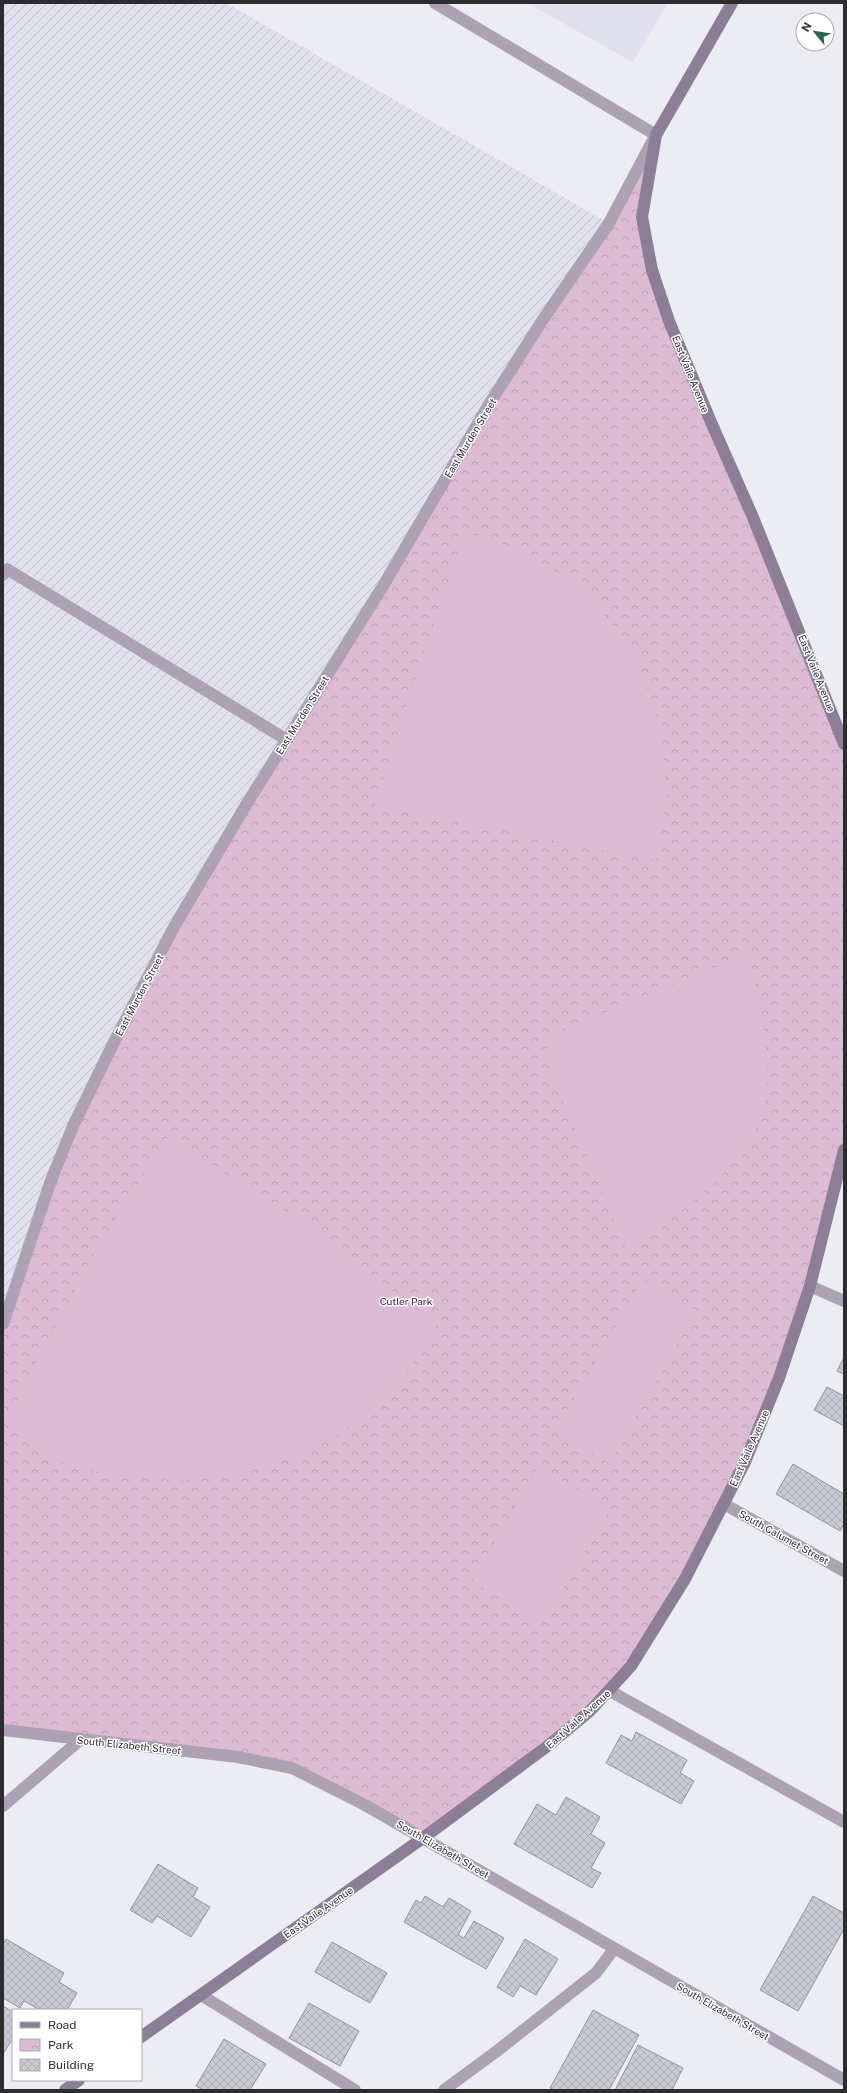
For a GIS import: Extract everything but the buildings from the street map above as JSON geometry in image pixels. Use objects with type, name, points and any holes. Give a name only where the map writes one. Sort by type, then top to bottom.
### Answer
[{"type":"street","points":[[435,3],[656,135]]},
{"type":"street","name":"East Vaile Avenue","points":[[732,3],[656,135],[642,217],[652,270],[672,327],[752,515],[844,744]]},
{"type":"street","name":"East Murden Street","points":[[3,1324],[50,1183],[73,1126],[113,1044],[174,928],[287,740],[383,586],[488,406],[542,321],[608,223],[656,135]]},
{"type":"street","points":[[3,575],[7,569],[287,740]]},
{"type":"street","name":"East Vaile Avenue","points":[[142,2036],[423,1838],[549,1745],[610,1691],[631,1666],[685,1579],[745,1462],[779,1378],[810,1286],[844,1150]]},
{"type":"street","points":[[810,1286],[844,1301]]},
{"type":"street","name":"South Calumet Street","points":[[724,1504],[844,1571]]},
{"type":"street","points":[[610,1691],[844,1822]]},
{"type":"street","name":"South Elizabeth Street","points":[[3,1730],[238,1757],[292,1768],[365,1805],[844,2080]]},
{"type":"street","points":[[3,1806],[80,1740]]},
{"type":"street","points":[[444,2090],[497,2051],[596,1973],[614,1949]]},
{"type":"street","points":[[201,1995],[355,2090]]},
{"type":"street","points":[[68,2089],[78,2081]]},
{"type":"shaded area","points":[[3,3],[226,3],[609,223],[3,1324]]},
{"type":"shaded area","points":[[527,3],[668,3],[633,62]]},
{"type":"green space","name":"Cutler Park","points":[[656,135],[642,217],[652,270],[844,744],[844,1150],[810,1286],[724,1504],[610,1691],[423,1838],[292,1768],[3,1730],[3,1324],[50,1183],[174,927]]},
{"type":"green space","points":[[464,532],[523,551],[563,576],[597,605],[637,658],[661,729],[667,793],[655,860],[374,806]]},
{"type":"green space","points":[[747,954],[764,1031],[768,1071],[764,1108],[756,1130],[743,1150],[727,1170],[708,1189],[667,1222],[627,1249],[544,1057],[552,1035]]},
{"type":"green space","points":[[167,1138],[299,1219],[437,1325],[408,1372],[378,1401],[336,1436],[301,1454],[238,1473],[179,1481],[99,1472],[66,1464],[5,1424],[89,1262]]},
{"type":"green space","points":[[643,1280],[697,1311],[609,1463],[555,1431]]},
{"type":"green space","points":[[538,1467],[611,1508],[542,1624],[472,1581]]}]
